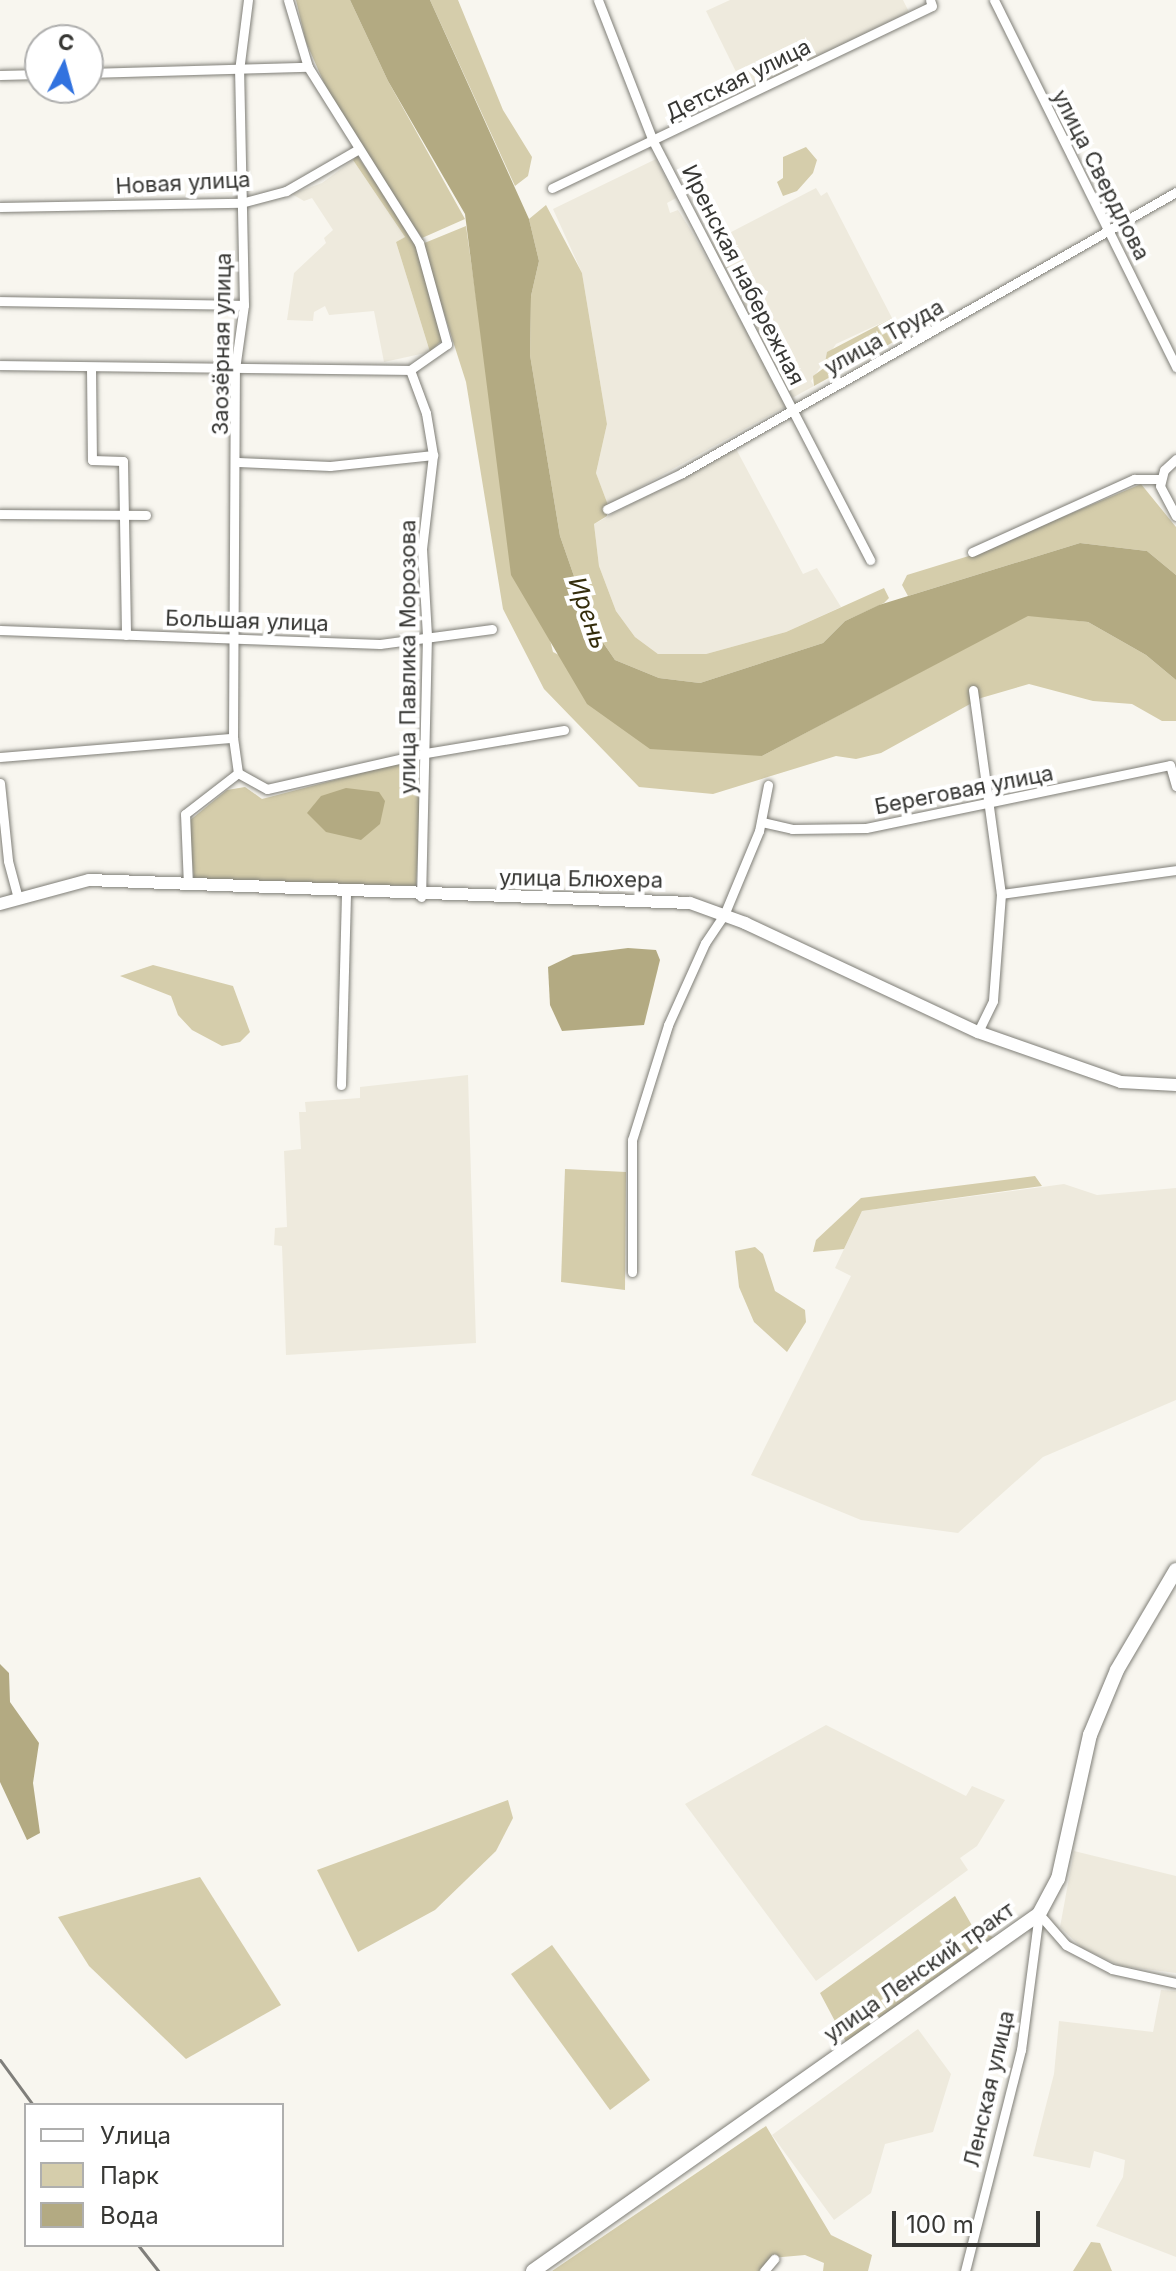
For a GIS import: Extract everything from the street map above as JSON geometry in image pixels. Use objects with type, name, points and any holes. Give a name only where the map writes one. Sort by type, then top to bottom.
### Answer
[{"type":"main road","name":"улица Ленский тракт","points":[[533,2271],[1039,1914],[1058,1879],[1096,1722],[1117,1670],[1176,1570]]},
{"type":"street","name":"Заозёрная улица","points":[[238,773],[233,738],[238,462],[235,369],[244,305],[239,71],[248,0]]},
{"type":"street","points":[[0,365],[410,370],[447,344],[419,243],[357,150],[308,67],[288,0]]},
{"type":"street","name":"Иренская набережная","points":[[598,0],[653,141],[870,560]]},
{"type":"street","name":"Детская улица","points":[[552,188],[932,6],[930,0]]},
{"type":"street","name":"улица Свердлова","points":[[994,0],[1176,367]]},
{"type":"street","points":[[104,73],[308,67]]},
{"type":"street","points":[[0,75],[24,74]]},
{"type":"street","name":"Новая улица","points":[[0,207],[241,203],[286,191],[357,150]]},
{"type":"street","name":"улица Труда","points":[[607,509],[682,473],[1176,192]]},
{"type":"street","points":[[0,301],[244,305]]},
{"type":"street","points":[[91,368],[92,460],[123,461],[128,514],[126,635]]},
{"type":"street","name":"улица Павлика Морозова","points":[[410,370],[426,413],[433,455],[422,549],[427,635],[421,897]]},
{"type":"street","points":[[238,462],[330,466],[433,455]]},
{"type":"street","points":[[1176,459],[1160,479],[1161,493],[1176,516]]},
{"type":"street","points":[[972,552],[1134,479],[1160,479]]},
{"type":"street","points":[[0,514],[146,515]]},
{"type":"street","name":"Большая улица","points":[[0,630],[380,644],[427,635],[492,629]]},
{"type":"street","points":[[973,690],[1001,894],[993,1001],[978,1032]]},
{"type":"street","points":[[188,885],[185,814],[238,773],[267,789],[426,753],[564,730]]},
{"type":"street","points":[[0,757],[233,738]]},
{"type":"street","name":"Береговая улица","points":[[762,822],[792,829],[866,828],[989,806],[1170,765],[1176,786]]},
{"type":"street","points":[[0,783],[8,861],[18,898]]},
{"type":"street","points":[[632,1272],[632,1140],[668,1025],[705,943],[724,915],[762,822],[768,785]]},
{"type":"street","points":[[1001,894],[1176,870]]},
{"type":"street","name":"улица Блюхера","points":[[0,904],[89,880],[421,897],[649,898],[690,903],[724,915],[978,1032],[1121,1082],[1176,1085]]},
{"type":"street","points":[[341,1085],[346,893]]},
{"type":"street","points":[[1039,1914],[1066,1945],[1112,1969],[1176,1983]]},
{"type":"street","name":"Ленская улица","points":[[965,2271],[1021,2050],[1039,1914]]},
{"type":"street","points":[[764,2271],[774,2259]]},
{"type":"shaded area","points":[[730,0],[903,0],[909,12],[746,92],[706,11]]},
{"type":"shaded area","points":[[656,159],[676,198],[667,203],[670,213],[678,210],[690,229],[788,405],[608,505],[596,473],[607,424],[582,273],[553,209]]},
{"type":"shaded area","points":[[353,160],[405,237],[396,242],[430,352],[384,362],[374,311],[329,315],[325,306],[314,312],[313,321],[287,320],[294,273],[326,243],[324,238],[333,230],[312,198],[304,201],[292,194],[322,183]]},
{"type":"shaded area","points":[[816,188],[821,196],[827,192],[892,318],[836,344],[811,381],[814,386],[792,398],[710,243]]},
{"type":"shaded area","points":[[735,447],[803,574],[817,568],[841,607],[786,632],[706,654],[658,654],[635,637],[616,611],[599,566],[594,524]]},
{"type":"shaded area","points":[[468,1075],[476,1343],[286,1355],[282,1246],[274,1245],[275,1228],[287,1227],[284,1151],[301,1149],[299,1112],[306,1112],[305,1102],[360,1098],[360,1087]]},
{"type":"shaded area","points":[[1064,1184],[1097,1195],[1176,1188],[1176,1400],[1043,1457],[958,1533],[861,1520],[751,1475],[851,1276],[835,1268],[862,1211]]},
{"type":"shaded area","points":[[826,1725],[966,1796],[972,1786],[1005,1800],[977,1846],[960,1858],[968,1870],[816,1981],[685,1804]]},
{"type":"shaded area","points":[[1074,1851],[1176,1876],[1176,1973],[1121,1966],[1082,1948],[1060,1927]]},
{"type":"shaded area","points":[[1161,1990],[1176,1991],[1176,2257],[1096,2226],[1123,2177],[1125,2160],[1094,2151],[1090,2168],[1033,2156],[1054,2074],[1059,2021],[1153,2032]]},
{"type":"shaded area","points":[[918,2029],[951,2074],[933,2132],[885,2144],[871,2193],[834,2220],[772,2135]]},
{"type":"green space","points":[[296,0],[350,0],[388,81],[465,219],[422,238],[367,159],[325,85],[306,42]]},
{"type":"green space","points":[[430,0],[458,0],[503,110],[532,157],[528,176],[515,186]]},
{"type":"green space","points":[[806,147],[817,160],[813,173],[797,191],[783,196],[777,182],[783,178],[783,157]]},
{"type":"green space","points":[[357,155],[417,244],[444,338],[430,352],[396,242],[405,237],[353,160]]},
{"type":"green space","points":[[546,205],[582,273],[607,424],[596,473],[608,505],[607,516],[594,524],[599,566],[616,611],[635,637],[658,654],[706,654],[786,632],[884,588],[889,598],[884,603],[845,621],[823,643],[700,683],[659,678],[615,660],[591,625],[560,536],[530,355],[531,296],[539,261],[529,219]]},
{"type":"green space","points":[[466,226],[490,395],[553,652],[762,756],[1028,615],[1088,622],[1146,655],[1176,680],[1176,721],[1162,721],[1132,704],[1093,701],[1029,684],[981,698],[881,753],[856,759],[836,756],[713,794],[639,787],[544,689],[503,609],[466,382],[422,244]]},
{"type":"green space","points":[[892,318],[895,323],[906,321],[906,335],[814,386],[813,376],[824,368],[827,352]]},
{"type":"green space","points":[[1141,484],[1176,527],[1176,575],[1147,551],[1080,543],[908,596],[902,585],[907,575],[972,555]]},
{"type":"green space","points":[[411,760],[420,762],[422,772],[416,886],[194,879],[189,821],[227,790],[245,787],[262,799]]},
{"type":"green space","points":[[153,965],[233,986],[250,1032],[240,1042],[222,1046],[192,1030],[178,1015],[171,996],[120,976]]},
{"type":"green space","points":[[565,1169],[626,1172],[625,1290],[561,1282]]},
{"type":"green space","points":[[1035,1176],[1042,1186],[862,1211],[844,1249],[813,1252],[816,1240],[861,1198]]},
{"type":"green space","points":[[755,1247],[763,1254],[775,1291],[805,1310],[806,1322],[787,1352],[754,1322],[739,1287],[735,1251]]},
{"type":"green space","points":[[508,1800],[513,1818],[496,1851],[435,1910],[358,1952],[317,1870]]},
{"type":"green space","points":[[200,1877],[281,2005],[186,2059],[89,1966],[58,1917]]},
{"type":"green space","points":[[955,1896],[974,1929],[993,1937],[846,2042],[820,1993]]},
{"type":"green space","points":[[552,1945],[650,2080],[610,2110],[511,1974]]},
{"type":"green space","points":[[766,2126],[831,2235],[872,2255],[868,2271],[823,2271],[824,2263],[805,2255],[771,2258],[760,2271],[552,2271]]},
{"type":"green space","points":[[1091,2242],[1100,2243],[1112,2271],[1073,2271]]},
{"type":"water","points":[[350,0],[430,0],[529,219],[539,261],[531,296],[530,355],[560,536],[591,625],[615,660],[659,678],[700,683],[823,643],[845,621],[879,605],[1080,543],[1147,551],[1176,575],[1176,680],[1146,655],[1088,622],[1028,616],[762,756],[650,749],[587,704],[511,575],[465,214],[388,81]]},
{"type":"water","points":[[346,788],[379,792],[385,801],[380,824],[361,840],[326,832],[307,813],[321,796]]},
{"type":"water","points":[[628,948],[656,950],[660,960],[644,1025],[562,1031],[550,1005],[548,967],[573,955]]},
{"type":"water","points":[[0,1664],[9,1673],[10,1702],[39,1743],[33,1783],[40,1833],[27,1840],[0,1782]]},
{"type":"railway","points":[[0,2060],[32,2103]]},
{"type":"railway","points":[[140,2247],[158,2271]]},
{"type":"water label","name":"Ирень","points":[[588,613]]}]
